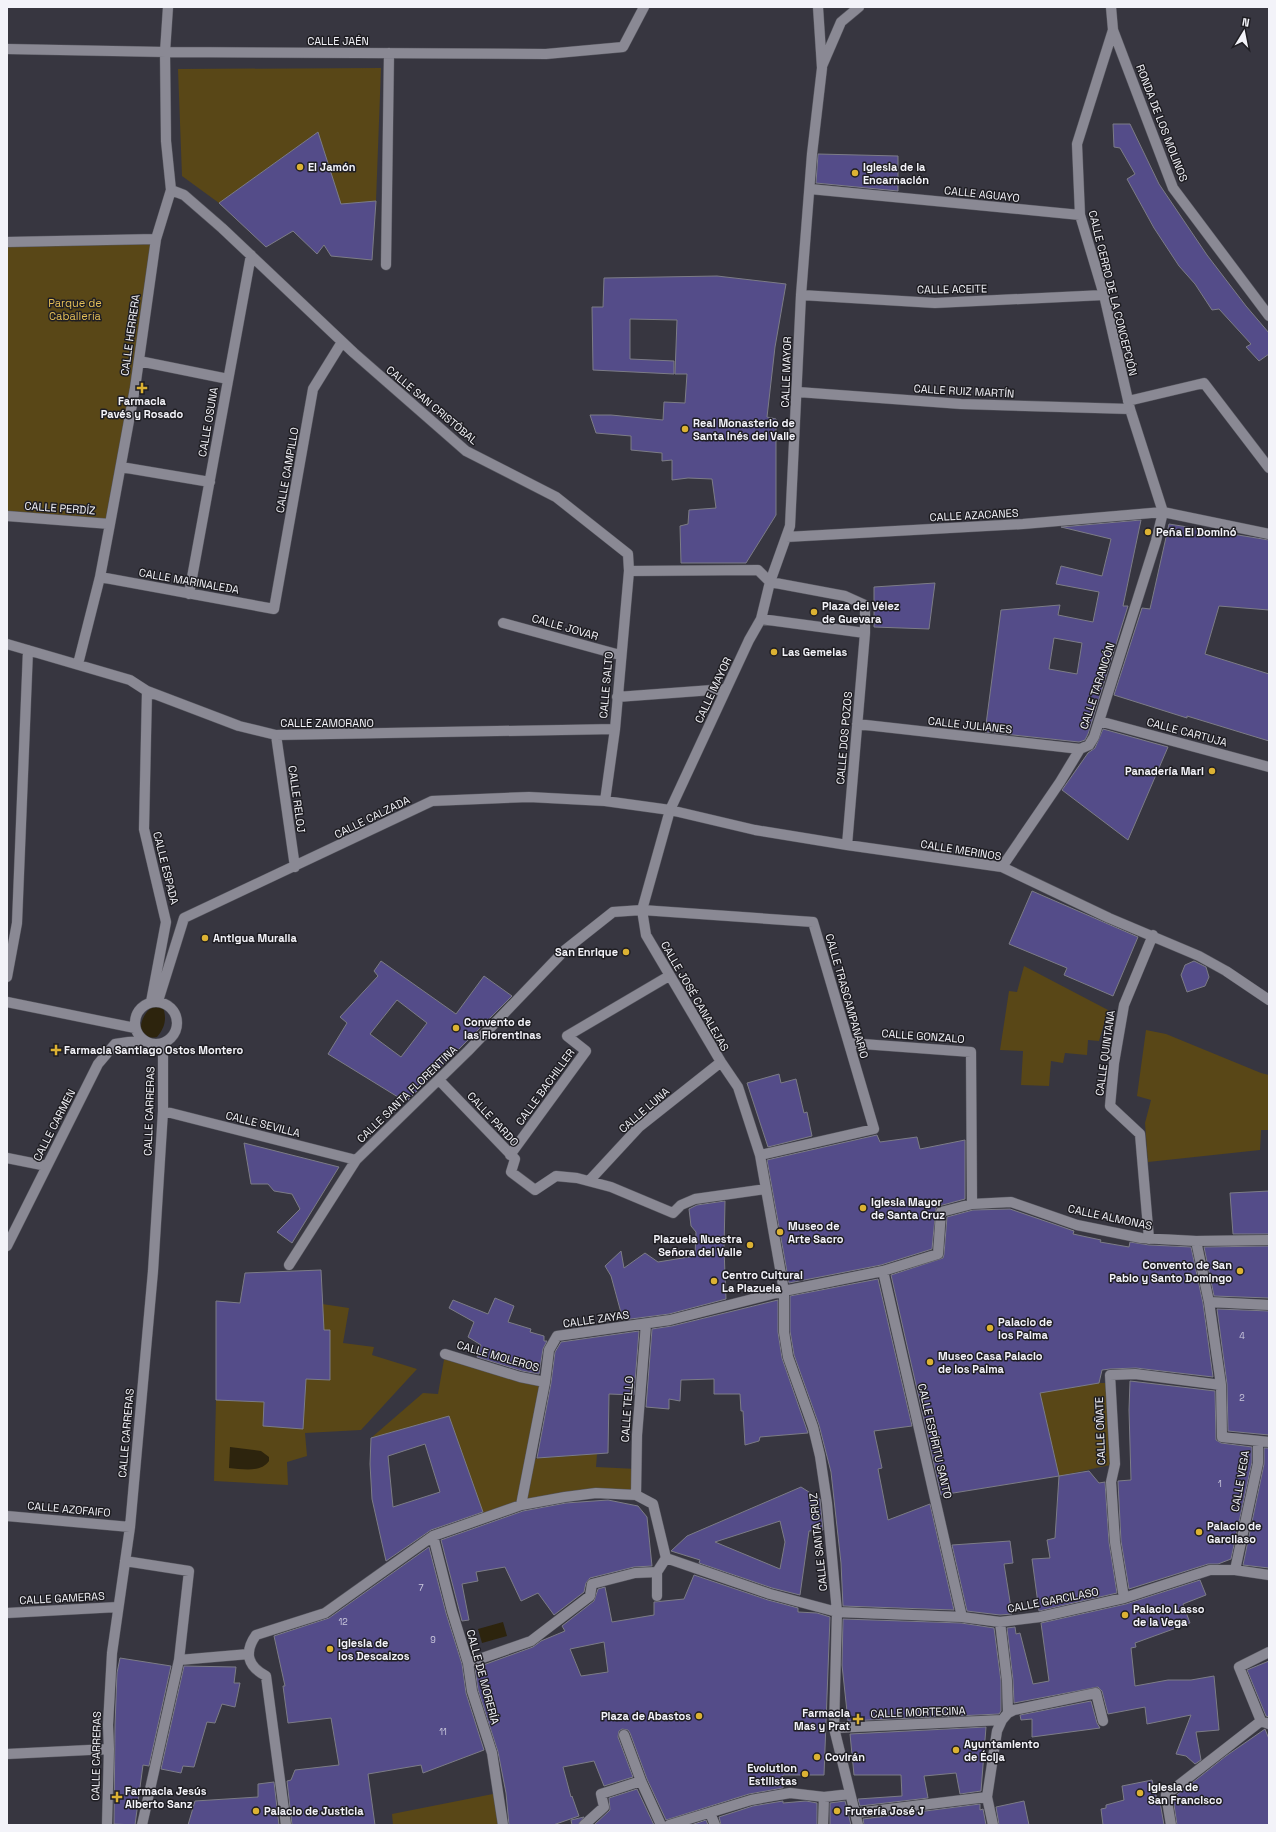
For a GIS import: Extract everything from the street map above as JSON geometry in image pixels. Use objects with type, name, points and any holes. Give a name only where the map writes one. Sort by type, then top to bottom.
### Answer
[{"type":"street","name":"CALLE HERRERA","points":[[78,664],[100,577],[139,361],[156,239],[170,190],[166,141],[166,52],[168,7]]},
{"type":"street","name":"CALLE JAÉN","points":[[7,49],[166,52],[546,54],[623,47],[644,7]]},
{"type":"street","name":"CALLE MAYOR","points":[[670,810],[749,640],[761,619],[770,582],[790,526],[798,392],[801,295],[822,68],[818,7]]},
{"type":"street","points":[[822,68],[841,22],[859,7]]},
{"type":"street","name":"CALLE CERRO DE LA CONCEPCIÓN","points":[[1111,7],[1113,30],[1078,144],[1080,215],[1104,295],[1129,405],[1163,512]]},
{"type":"street","name":"RONDA DE LOS MOLINOS","points":[[1113,30],[1173,188],[1269,316]]},
{"type":"street","points":[[386,265],[389,53]]},
{"type":"street","name":"CALLE AGUAYO","points":[[810,189],[1080,215]]},
{"type":"street","name":"CALLE SAN CRISTÓBAL","points":[[170,190],[184,195],[251,255],[342,342],[466,451],[556,497],[628,554],[629,571]]},
{"type":"street","points":[[7,242],[156,239]]},
{"type":"street","name":"CALLE OSUNA","points":[[189,594],[251,255]]},
{"type":"street","name":"CALLE ACEITE","points":[[801,295],[935,303],[1104,295]]},
{"type":"street","name":"CALLE CAMPILLO","points":[[274,609],[313,389],[342,342]]},
{"type":"street","points":[[139,361],[228,379]]},
{"type":"street","name":"CALLE RUIZ MARTÍN","points":[[798,392],[961,404],[1129,405],[1204,383],[1269,468]]},
{"type":"street","points":[[121,467],[210,482]]},
{"type":"street","name":"CALLE AZACANES","points":[[786,537],[1023,524],[1163,512],[1269,534]]},
{"type":"street","name":"CALLE TARANCÓN","points":[[1002,867],[1060,782],[1080,749],[1089,746],[1100,721],[1156,542],[1163,512]]},
{"type":"street","name":"CALLE PERDÍZ","points":[[7,516],[110,524]]},
{"type":"street","points":[[629,571],[758,570],[770,582]]},
{"type":"street","name":"CALLE SALTO","points":[[605,801],[615,729],[620,655],[629,571]]},
{"type":"street","name":"CALLE MARINALEDA","points":[[100,577],[274,609]]},
{"type":"street","name":"CALLE DOS POZOS","points":[[770,582],[845,596],[865,605],[865,634],[847,845]]},
{"type":"street","points":[[761,619],[865,634]]},
{"type":"street","name":"CALLE JOVAR","points":[[503,623],[620,655]]},
{"type":"street","name":"CALLE ZAMORANO","points":[[7,644],[130,680],[147,691],[239,726],[276,735],[615,729]]},
{"type":"street","points":[[7,977],[17,923],[28,650]]},
{"type":"street","points":[[617,697],[726,689]]},
{"type":"street","name":"CALLE ESPADA","points":[[147,691],[144,829],[166,922],[154,1001]]},
{"type":"street","name":"CALLE CARTUJA","points":[[1100,721],[1269,767]]},
{"type":"street","name":"CALLE JULIANES","points":[[857,724],[1080,749]]},
{"type":"street","name":"CALLE RELOJ","points":[[276,735],[295,867]]},
{"type":"street","name":"CALLE CALZADA","points":[[154,1001],[184,918],[295,867],[432,801],[529,797],[605,801],[670,810]]},
{"type":"street","name":"CALLE MERINOS","points":[[670,810],[755,830],[847,845],[1002,867],[1109,918],[1199,956],[1226,971],[1269,1000]]},
{"type":"street","name":"CALLE JOSÉ CANALEJAS","points":[[670,810],[642,910],[646,935],[720,1062],[738,1087],[760,1155],[766,1189]]},
{"type":"street","name":"CALLE TRASCAMPANARIO","points":[[642,910],[813,922],[874,1128],[760,1155]]},
{"type":"street","name":"CALLE SANTA FLORENTINA","points":[[289,1265],[356,1160],[439,1080],[565,950],[613,912],[642,910]]},
{"type":"street","name":"CALLE QUINTANA","points":[[1149,1238],[1140,1134],[1110,1106],[1114,1063],[1124,1005],[1153,936]]},
{"type":"street","name":"CALLE BACHILLER","points":[[510,1155],[586,1051],[567,1036],[669,976]]},
{"type":"street","points":[[154,1001],[171,1008],[177,1020],[174,1034],[169,1040],[156,1044],[142,1040],[135,1028],[135,1014],[139,1008],[154,1001]]},
{"type":"street","points":[[7,1002],[135,1028]]},
{"type":"street","name":"CALLE CARMEN","points":[[7,1246],[98,1064],[114,1044],[142,1040]]},
{"type":"street","name":"CALLE CARRERAS","points":[[107,1825],[109,1749],[108,1725],[112,1660],[130,1527],[153,1271],[163,1111],[163,1043]]},
{"type":"street","name":"CALLE GONZALO","points":[[849,1043],[971,1052],[972,1204]]},
{"type":"street","name":"CALLE LUNA","points":[[589,1181],[639,1127],[720,1062]]},
{"type":"street","name":"CALLE PARDO","points":[[439,1080],[515,1159],[511,1172],[535,1190],[556,1176],[589,1181]]},
{"type":"street","name":"CALLE SEVILLA","points":[[163,1111],[356,1160]]},
{"type":"street","points":[[7,1158],[47,1166]]},
{"type":"street","points":[[589,1181],[611,1187],[673,1213],[681,1205],[695,1199],[766,1189],[784,1291]]},
{"type":"street","name":"CALLE ALMONAS","points":[[883,1271],[938,1254],[941,1212],[972,1204],[1011,1202],[1077,1225],[1141,1238],[1196,1241],[1269,1240]]},
{"type":"street","points":[[1196,1241],[1209,1302],[1221,1386],[1222,1437],[1269,1442]]},
{"type":"street","name":"CALLE ZAYAS","points":[[521,1506],[550,1350],[557,1336],[670,1320],[784,1291],[883,1271]]},
{"type":"street","name":"CALLE ESPÍRITU SANTO","points":[[883,1271],[962,1617]]},
{"type":"street","name":"CALLE SANTA CRUZ","points":[[784,1291],[784,1332],[788,1357],[813,1427],[820,1456],[827,1503],[837,1612],[834,1728],[858,1825]]},
{"type":"street","points":[[1209,1302],[1269,1304]]},
{"type":"street","name":"CALLE TELLO","points":[[636,1495],[637,1435],[646,1324]]},
{"type":"street","name":"CALLE MOLEROS","points":[[445,1354],[520,1377],[545,1382]]},
{"type":"street","name":"CALLE OÑATE","points":[[1124,1598],[1115,1542],[1111,1482],[1115,1464],[1110,1375],[1135,1374],[1221,1386]]},
{"type":"street","name":"CALLE VEGA","points":[[1235,1570],[1258,1464],[1258,1442]]},
{"type":"street","points":[[286,1825],[266,1676],[257,1671],[253,1666],[249,1654],[249,1648],[256,1635],[325,1613],[432,1536],[521,1506],[565,1497],[596,1493],[636,1495],[653,1504],[666,1558],[657,1572],[657,1596]]},
{"type":"street","name":"CALLE AZOFAIFO","points":[[7,1516],[130,1527]]},
{"type":"street","name":"CALLE DE MORERÍA","points":[[432,1536],[468,1663],[472,1691],[492,1753],[503,1825]]},
{"type":"street","name":"CALLE GARCILASO","points":[[666,1558],[770,1594],[837,1612],[962,1617],[1000,1622],[1040,1618],[1124,1598],[1210,1570],[1235,1570],[1269,1575]]},
{"type":"street","points":[[126,1561],[188,1571],[179,1660],[142,1825]]},
{"type":"street","points":[[468,1663],[531,1641],[590,1596],[592,1584],[635,1573],[657,1572]]},
{"type":"street","name":"CALLE GAMERAS","points":[[7,1613],[118,1607]]},
{"type":"street","points":[[993,1825],[987,1797],[994,1743],[1005,1716],[1007,1681],[1000,1622]]},
{"type":"street","points":[[1171,1825],[1166,1795],[1265,1723],[1239,1667],[1269,1652]]},
{"type":"street","points":[[179,1660],[249,1654]]},
{"type":"street","name":"CALLE MORTECINA","points":[[834,1728],[887,1724],[910,1725],[1005,1716],[1014,1710],[1096,1693],[1103,1721]]},
{"type":"street","points":[[624,1735],[641,1781],[661,1825]]},
{"type":"street","points":[[7,1754],[109,1749]]},
{"type":"street","points":[[584,1825],[604,1807],[602,1794],[641,1781]]},
{"type":"street","points":[[669,1825],[710,1814],[751,1800],[790,1793],[824,1797],[850,1794]]},
{"type":"street","points":[[823,1825],[824,1797]]},
{"type":"street","points":[[856,1813],[987,1797]]},
{"type":"street","points":[[710,1814],[715,1825]]},
{"type":"green space","points":[[381,68],[376,201],[341,204],[318,132],[219,203],[182,176],[178,69]]},
{"type":"green space","name":"Parque de Caballería","points":[[156,239],[110,524],[7,518],[7,242]]},
{"type":"green space","points":[[1024,966],[1108,1010],[1099,1041],[1088,1040],[1087,1055],[1065,1053],[1063,1063],[1051,1061],[1049,1086],[1021,1085],[1023,1051],[1000,1050],[1009,991],[1017,992]]},
{"type":"green space","points":[[1146,1030],[1166,1034],[1269,1075],[1269,1130],[1261,1130],[1260,1150],[1148,1162],[1145,1123],[1151,1100],[1137,1096]]},
{"type":"green space","points":[[322,1304],[349,1308],[343,1343],[374,1347],[372,1355],[417,1369],[361,1430],[305,1433],[307,1456],[287,1462],[288,1485],[214,1481],[216,1400],[264,1402],[263,1425],[303,1428],[306,1379],[330,1379],[330,1330],[324,1330]]},
{"type":"green space","points":[[445,1354],[545,1382],[530,1459],[597,1454],[596,1467],[637,1469],[636,1495],[596,1493],[484,1516],[449,1416],[371,1438],[423,1393],[438,1394]]},
{"type":"green space","points":[[1099,1383],[1110,1383],[1115,1464],[1059,1476],[1040,1393]]},
{"type":"green space","points":[[498,1793],[503,1825],[393,1825],[392,1814]]},
{"type":"shaded area","points":[[156,1005],[163,1007],[165,1015],[164,1023],[162,1030],[157,1037],[149,1037],[144,1035],[141,1031],[141,1025],[146,1013],[150,1008]]},
{"type":"shaded area","points":[[230,1447],[261,1451],[269,1457],[269,1461],[266,1465],[256,1469],[229,1468]]},
{"type":"shaded area","points":[[503,1622],[507,1636],[482,1643],[478,1629]]},
{"type":"building","points":[[1113,124],[1130,124],[1159,184],[1207,255],[1246,306],[1269,333],[1269,354],[1259,361],[1246,347],[1251,344],[1219,309],[1212,310],[1195,284],[1179,266],[1154,228],[1127,179],[1135,174],[1120,148],[1114,147]]},
{"type":"building","name":"El Jamón","points":[[318,132],[341,204],[376,201],[372,260],[331,256],[324,245],[317,254],[293,231],[266,247],[219,203]]},
{"type":"building","name":"Iglesia de la Encarnación","points":[[818,154],[898,156],[898,191],[816,183]]},
{"type":"building","name":"Real Monasterio de Santa Inés del Valle","points":[[717,276],[786,284],[775,347],[767,417],[776,419],[776,515],[746,563],[681,563],[680,526],[688,524],[689,510],[716,508],[712,479],[688,478],[672,480],[672,460],[662,461],[662,453],[631,450],[631,436],[596,433],[590,415],[611,415],[663,420],[664,402],[685,403],[687,374],[675,374],[677,320],[630,319],[630,359],[674,361],[674,374],[593,370],[592,307],[603,307],[604,278]]},
{"type":"building","points":[[1141,520],[1123,606],[1128,606],[1088,734],[1085,740],[1079,742],[985,732],[1001,610],[1060,605],[1058,615],[1093,622],[1099,592],[1056,584],[1061,566],[1102,576],[1111,539],[1061,527]],"holes":[[[1054,638],[1082,643],[1077,674],[1049,669]]]},
{"type":"building","points":[[1169,524],[1269,540],[1269,610],[1219,606],[1205,654],[1269,674],[1269,741],[1187,716],[1187,718],[1114,695],[1142,608],[1150,609]]},
{"type":"building","points":[[935,583],[929,629],[874,627],[874,587]]},
{"type":"building","points":[[1103,729],[1168,747],[1128,840],[1062,790],[1088,753],[1095,748]]},
{"type":"building","points":[[1032,891],[1138,937],[1113,996],[1064,975],[1067,968],[1009,944]]},
{"type":"building","name":"Convento de las Florentinas","points":[[381,961],[456,1014],[484,976],[512,996],[406,1102],[328,1054],[347,1023],[340,1017],[378,976],[374,971]],"holes":[[[397,1000],[427,1023],[401,1057],[370,1034]]]},
{"type":"building","points":[[1194,961],[1206,967],[1209,977],[1205,986],[1187,992],[1181,975],[1185,965]]},
{"type":"building","points":[[779,1074],[781,1083],[796,1079],[804,1113],[807,1112],[812,1136],[768,1147],[747,1083]]},
{"type":"building","name":"Iglesia Mayor de Santa Cruz","points":[[877,1135],[880,1142],[917,1137],[920,1149],[965,1140],[965,1199],[936,1208],[932,1249],[881,1265],[789,1283],[767,1160]]},
{"type":"building","points":[[244,1143],[339,1167],[292,1243],[277,1232],[300,1209],[292,1194],[274,1191],[268,1184],[251,1184]]},
{"type":"building","points":[[1269,1191],[1269,1234],[1233,1234],[1230,1193]]},
{"type":"building","points":[[725,1201],[724,1249],[726,1299],[669,1314],[623,1320],[611,1276],[605,1266],[621,1251],[624,1268],[645,1253],[658,1262],[695,1256],[696,1232],[691,1226],[689,1209],[697,1205]]},
{"type":"building","points":[[1010,1209],[1074,1231],[1073,1234],[1101,1240],[1100,1242],[1129,1247],[1130,1242],[1149,1245],[1191,1247],[1203,1303],[1213,1377],[1136,1368],[1110,1369],[1102,1370],[1099,1383],[1040,1393],[1059,1476],[941,1495],[891,1275],[943,1258],[947,1217],[973,1210]]},
{"type":"building","name":"Convento de San Pablo y Santo Domingo","points":[[1269,1246],[1269,1298],[1214,1296],[1204,1247]]},
{"type":"building","points":[[321,1270],[324,1330],[330,1330],[330,1380],[306,1379],[303,1429],[263,1426],[264,1402],[216,1400],[216,1301],[240,1303],[245,1273]]},
{"type":"building","points":[[878,1279],[912,1426],[874,1431],[882,1468],[878,1469],[888,1520],[930,1504],[954,1610],[843,1606],[841,1563],[831,1472],[819,1425],[794,1355],[790,1331],[790,1296]]},
{"type":"building","points":[[495,1298],[514,1306],[508,1322],[531,1329],[530,1332],[544,1336],[544,1341],[547,1341],[543,1349],[539,1374],[522,1371],[477,1357],[481,1345],[468,1337],[474,1322],[449,1308],[453,1300],[488,1314]]},
{"type":"building","points":[[778,1300],[778,1332],[782,1358],[808,1433],[760,1437],[759,1441],[745,1445],[743,1411],[741,1411],[740,1394],[714,1394],[714,1379],[681,1380],[680,1401],[669,1399],[669,1409],[646,1407],[652,1329],[672,1326]]},
{"type":"building","points":[[1217,1309],[1269,1311],[1269,1435],[1228,1431],[1227,1384]]},
{"type":"building","points":[[639,1331],[634,1395],[609,1394],[608,1453],[537,1458],[551,1383],[555,1352],[561,1342]]},
{"type":"building","points":[[1130,1381],[1215,1391],[1216,1440],[1221,1443],[1252,1447],[1252,1462],[1231,1559],[1218,1564],[1208,1564],[1129,1589],[1121,1541],[1118,1481],[1131,1480],[1129,1410]]},
{"type":"building","points":[[449,1416],[483,1512],[431,1530],[386,1561],[372,1499],[370,1464],[371,1438]],"holes":[[[425,1444],[440,1492],[393,1507],[388,1456]]]},
{"type":"building","points":[[1264,1448],[1269,1448],[1269,1568],[1243,1565],[1264,1464]]},
{"type":"building","points":[[1089,1471],[1099,1483],[1105,1482],[1109,1542],[1117,1593],[1039,1611],[1032,1559],[1050,1558],[1047,1540],[1055,1538],[1059,1476]]},
{"type":"building","points":[[801,1487],[820,1499],[823,1530],[809,1531],[800,1595],[772,1588],[699,1563],[700,1560],[671,1551],[687,1536]],"holes":[[[780,1521],[785,1542],[780,1569],[715,1542]]]},
{"type":"building","points":[[608,1500],[638,1506],[647,1517],[652,1566],[634,1567],[590,1578],[586,1583],[584,1592],[554,1615],[538,1593],[521,1601],[505,1567],[476,1572],[478,1581],[462,1584],[469,1620],[462,1621],[441,1540],[523,1511],[566,1503]]},
{"type":"building","points":[[1010,1541],[1013,1563],[1004,1564],[1012,1614],[1000,1615],[967,1611],[952,1545]]},
{"type":"building","points":[[429,1547],[446,1613],[462,1664],[466,1693],[484,1750],[423,1773],[421,1765],[368,1774],[375,1825],[292,1825],[287,1781],[291,1780],[295,1770],[339,1765],[331,1718],[288,1723],[283,1686],[285,1686],[274,1636],[329,1618]]},
{"type":"building","points":[[694,1575],[768,1600],[798,1608],[798,1612],[817,1613],[830,1617],[824,1775],[783,1775],[783,1788],[749,1794],[666,1820],[647,1779],[630,1733],[628,1730],[622,1729],[619,1731],[618,1737],[633,1777],[604,1786],[594,1761],[563,1767],[571,1797],[572,1796],[579,1816],[553,1825],[509,1825],[506,1793],[498,1752],[478,1690],[475,1668],[533,1647],[541,1641],[565,1631],[562,1626],[594,1601],[598,1589],[605,1587],[612,1622],[654,1615],[654,1602],[684,1599]],"holes":[[[604,1642],[608,1672],[581,1676],[570,1649]]]},
{"type":"building","points":[[1200,1580],[1206,1595],[1183,1604],[1190,1623],[1135,1643],[1136,1647],[1131,1648],[1135,1686],[1168,1680],[1191,1680],[1214,1676],[1219,1730],[1196,1732],[1201,1760],[1195,1764],[1186,1756],[1176,1754],[1191,1715],[1147,1724],[1145,1707],[1108,1714],[1102,1691],[1098,1687],[1014,1703],[1007,1628],[1015,1627],[1016,1634],[1020,1633],[1033,1684],[1049,1681],[1041,1623],[1126,1604]]},
{"type":"building","points":[[843,1619],[961,1623],[994,1628],[1001,1681],[1001,1711],[999,1714],[848,1721],[842,1665]]},
{"type":"building","points":[[120,1658],[171,1666],[149,1766],[143,1765],[135,1825],[114,1824],[115,1725],[117,1673]]},
{"type":"building","points":[[1269,1661],[1269,1717],[1266,1716],[1247,1670]]},
{"type":"building","points":[[184,1666],[236,1667],[234,1683],[240,1683],[235,1707],[222,1704],[215,1723],[207,1722],[194,1767],[183,1766],[181,1773],[161,1769]]},
{"type":"building","points":[[1091,1701],[1097,1723],[1100,1728],[1032,1737],[1032,1719],[1021,1720],[1020,1715]]},
{"type":"building","points":[[986,1727],[981,1791],[960,1794],[956,1773],[924,1776],[928,1798],[860,1806],[858,1799],[902,1796],[901,1775],[854,1775],[850,1734]]},
{"type":"building","points":[[1265,1729],[1269,1739],[1269,1825],[1177,1825],[1173,1798],[1226,1756]]},
{"type":"building","name":"Iglesia de San Francisco","points":[[1152,1780],[1158,1803],[1160,1802],[1164,1825],[1103,1825],[1101,1809],[1106,1808],[1106,1805],[1124,1800],[1122,1786]]},
{"type":"building","points":[[274,1782],[279,1825],[188,1825],[195,1801],[258,1797],[258,1784]]},
{"type":"building","points":[[637,1789],[654,1825],[594,1825],[610,1810],[609,1798]]},
{"type":"building","points":[[783,1801],[783,1803],[806,1801],[817,1803],[817,1825],[721,1825],[719,1817],[753,1806]]},
{"type":"building","points":[[845,1801],[851,1825],[830,1825],[830,1803]]},
{"type":"building","points":[[1024,1801],[1029,1825],[999,1825],[996,1807]]},
{"type":"building","points":[[980,1804],[980,1810],[983,1809],[986,1825],[864,1825],[863,1819]]},
{"type":"building","points":[[584,1817],[578,1825],[572,1825],[571,1820]]},
{"type":"building","points":[[706,1820],[708,1825],[691,1825]]},
{"type":"place","name":"El Jamón","points":[[300,167]]},
{"type":"place","name":"Iglesia de la Encarnación","points":[[855,173]]},
{"type":"place","name":"Farmacia Pavés y Rosado","points":[[142,388]]},
{"type":"place","name":"Real Monasterio de Santa Inés del Valle","points":[[685,429]]},
{"type":"place","name":"Peña El Dominó","points":[[1148,532]]},
{"type":"place","name":"Plaza del Vélez de Guevara","points":[[814,612]]},
{"type":"place","name":"Las Gemelas","points":[[774,652]]},
{"type":"place","name":"Panadería Mari","points":[[1212,771]]},
{"type":"place","name":"Antigua Muralla","points":[[205,938]]},
{"type":"place","name":"San Enrique","points":[[626,952]]},
{"type":"place","name":"Convento de las Florentinas","points":[[456,1028]]},
{"type":"place","name":"Farmacia Santiago Ostos Montero","points":[[56,1050]]},
{"type":"place","name":"Iglesia Mayor de Santa Cruz","points":[[863,1208]]},
{"type":"place","name":"Museo de Arte Sacro","points":[[780,1232]]},
{"type":"place","name":"Plazuela Nuestra Señora del Valle","points":[[750,1245]]},
{"type":"place","name":"Convento de San Pablo y Santo Domingo","points":[[1240,1271]]},
{"type":"place","name":"Centro Cultural La Plazuela","points":[[714,1281]]},
{"type":"place","name":"Palacio de los Palma","points":[[990,1328]]},
{"type":"place","name":"Museo Casa Palacio de los Palma","points":[[930,1362]]},
{"type":"place","name":"Palacio de Garcilaso","points":[[1199,1532]]},
{"type":"place","name":"Palacio Lasso de la Vega","points":[[1125,1615]]},
{"type":"place","name":"Iglesia de los Descalzos","points":[[330,1649]]},
{"type":"place","name":"Plaza de Abastos","points":[[699,1716]]},
{"type":"place","name":"Farmacia Mas y Prat","points":[[858,1719]]},
{"type":"place","name":"Ayuntamiento de Écija","points":[[956,1750]]},
{"type":"place","name":"Covirán","points":[[817,1757]]},
{"type":"place","name":"Evolution Estilistas","points":[[805,1774]]},
{"type":"place","name":"Iglesia de San Francisco","points":[[1140,1793]]},
{"type":"place","name":"Farmacia Jesús Alberto Sanz","points":[[117,1797]]},
{"type":"place","name":"Palacio de Justicia","points":[[256,1811]]},
{"type":"place","name":"Frutería José J","points":[[837,1811]]}]
